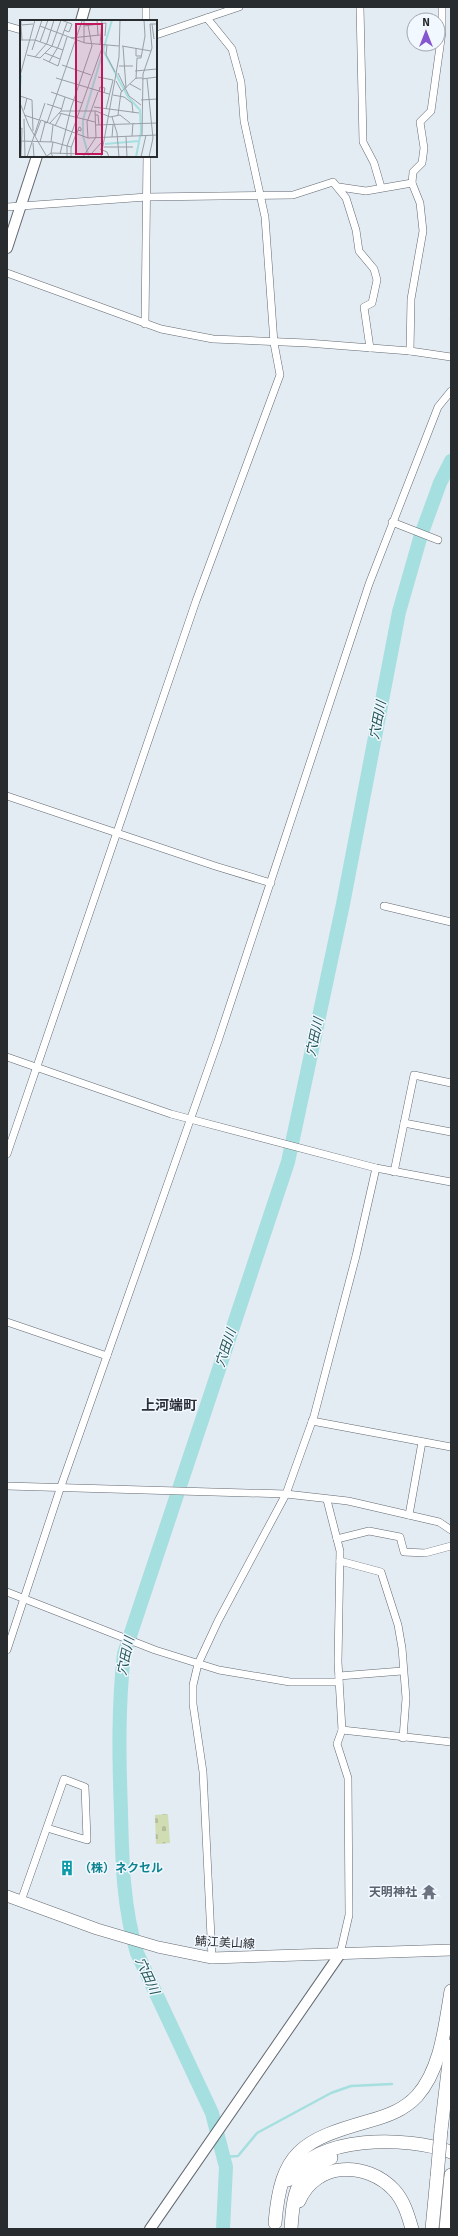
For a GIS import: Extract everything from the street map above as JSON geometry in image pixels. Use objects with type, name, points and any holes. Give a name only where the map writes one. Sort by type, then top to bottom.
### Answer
[{"type":"highway","points":[[274,2226],[284,2172],[308,2144],[331,2132],[396,2112],[416,2097],[424,2086],[436,2060],[451,1991]]},
{"type":"highway","points":[[432,2229],[451,2046]]},
{"type":"highway","points":[[274,2226],[280,2198],[289,2178],[305,2162],[328,2150],[357,2144],[393,2143],[430,2147],[451,2152]]},
{"type":"highway","points":[[291,2227],[294,2197],[302,2178],[310,2170],[331,2158],[358,2152],[384,2151],[408,2152],[451,2161]]},
{"type":"highway","points":[[291,2227],[300,2198],[314,2181],[333,2171],[353,2169],[376,2175],[395,2191],[402,2202],[412,2229]]},
{"type":"highway","points":[[446,2229],[451,2178]]},
{"type":"main road","name":"鯖江美山線","points":[[7,1896],[97,1929],[158,1947],[212,1958],[451,1950]]},
{"type":"street","points":[[81,20],[85,7]]},
{"type":"street","points":[[146,7],[146,20]]},
{"type":"street","points":[[157,35],[239,7]]},
{"type":"street","points":[[360,7],[363,142],[374,163],[381,187]]},
{"type":"street","points":[[410,351],[411,299],[423,231],[420,203],[412,183],[413,172],[422,163],[424,148],[420,122],[431,111],[442,32],[442,7]]},
{"type":"street","points":[[7,1154],[118,833],[196,601],[280,375],[274,343],[265,217],[244,121],[241,82],[235,58],[226,40],[207,18]]},
{"type":"street","points":[[7,26],[20,30]]},
{"type":"street","points":[[7,248],[37,157]]},
{"type":"street","points":[[145,324],[147,157]]},
{"type":"street","points":[[7,207],[147,197],[261,197],[293,195],[334,182],[346,198],[356,230],[360,251],[374,269],[378,280],[372,303],[364,307],[370,348]]},
{"type":"street","points":[[339,187],[366,191],[381,187],[412,183]]},
{"type":"street","points":[[7,273],[145,324],[161,329],[213,339],[274,343],[307,342],[410,351],[451,357]]},
{"type":"street","points":[[7,1650],[60,1489],[191,1119],[271,883],[369,584],[438,407],[451,391]]},
{"type":"street","points":[[394,522],[438,540]]},
{"type":"street","points":[[7,796],[228,871],[271,883]]},
{"type":"street","points":[[384,906],[451,922]]},
{"type":"street","points":[[7,1056],[137,1103],[191,1119],[261,1136],[376,1168],[451,1182]]},
{"type":"street","points":[[394,1172],[414,1075],[451,1083]]},
{"type":"street","points":[[404,1123],[451,1132]]},
{"type":"street","points":[[212,1958],[203,1772],[193,1704],[193,1684],[198,1664],[236,1583],[286,1494],[312,1421],[356,1256],[376,1168]]},
{"type":"street","points":[[7,1322],[107,1356]]},
{"type":"street","points":[[312,1421],[451,1447]]},
{"type":"street","points":[[409,1515],[422,1442]]},
{"type":"street","points":[[7,1486],[60,1489],[286,1494],[327,1500],[348,1501],[439,1522],[451,1530]]},
{"type":"street","points":[[150,2229],[227,2115],[340,1954],[349,1915],[348,1778],[337,1744],[342,1730],[339,1679],[340,1561],[337,1538],[327,1500]]},
{"type":"street","points":[[337,1538],[369,1531],[400,1538],[404,1552],[425,1554],[451,1546]]},
{"type":"street","points":[[340,1561],[381,1572],[398,1625],[406,1698],[403,1738]]},
{"type":"street","points":[[7,1592],[155,1650],[219,1670],[290,1682],[339,1679],[402,1671]]},
{"type":"street","points":[[342,1730],[403,1738],[451,1742]]},
{"type":"street","points":[[21,1901],[64,1779],[85,1787],[87,1840],[47,1828]]},
{"type":"green space","points":[[168,1814],[170,1843],[156,1844],[155,1815]]},
{"type":"waterway","name":"穴田川","points":[[223,2229],[226,2167],[212,2113],[137,1953],[129,1919],[124,1883],[120,1772],[120,1713],[124,1654],[288,1162],[343,904],[399,612],[421,535],[440,483],[451,461]]},
{"type":"waterway","points":[[224,2157],[238,2156],[257,2133],[331,2093],[351,2086],[392,2084]]},
{"type":"place","name":"（株）ネクセル","points":[[67,1868]]},
{"type":"place","name":"天明神社","points":[[429,1892]]},
{"type":"district","name":"上河端町","points":[[169,1405]]}]
